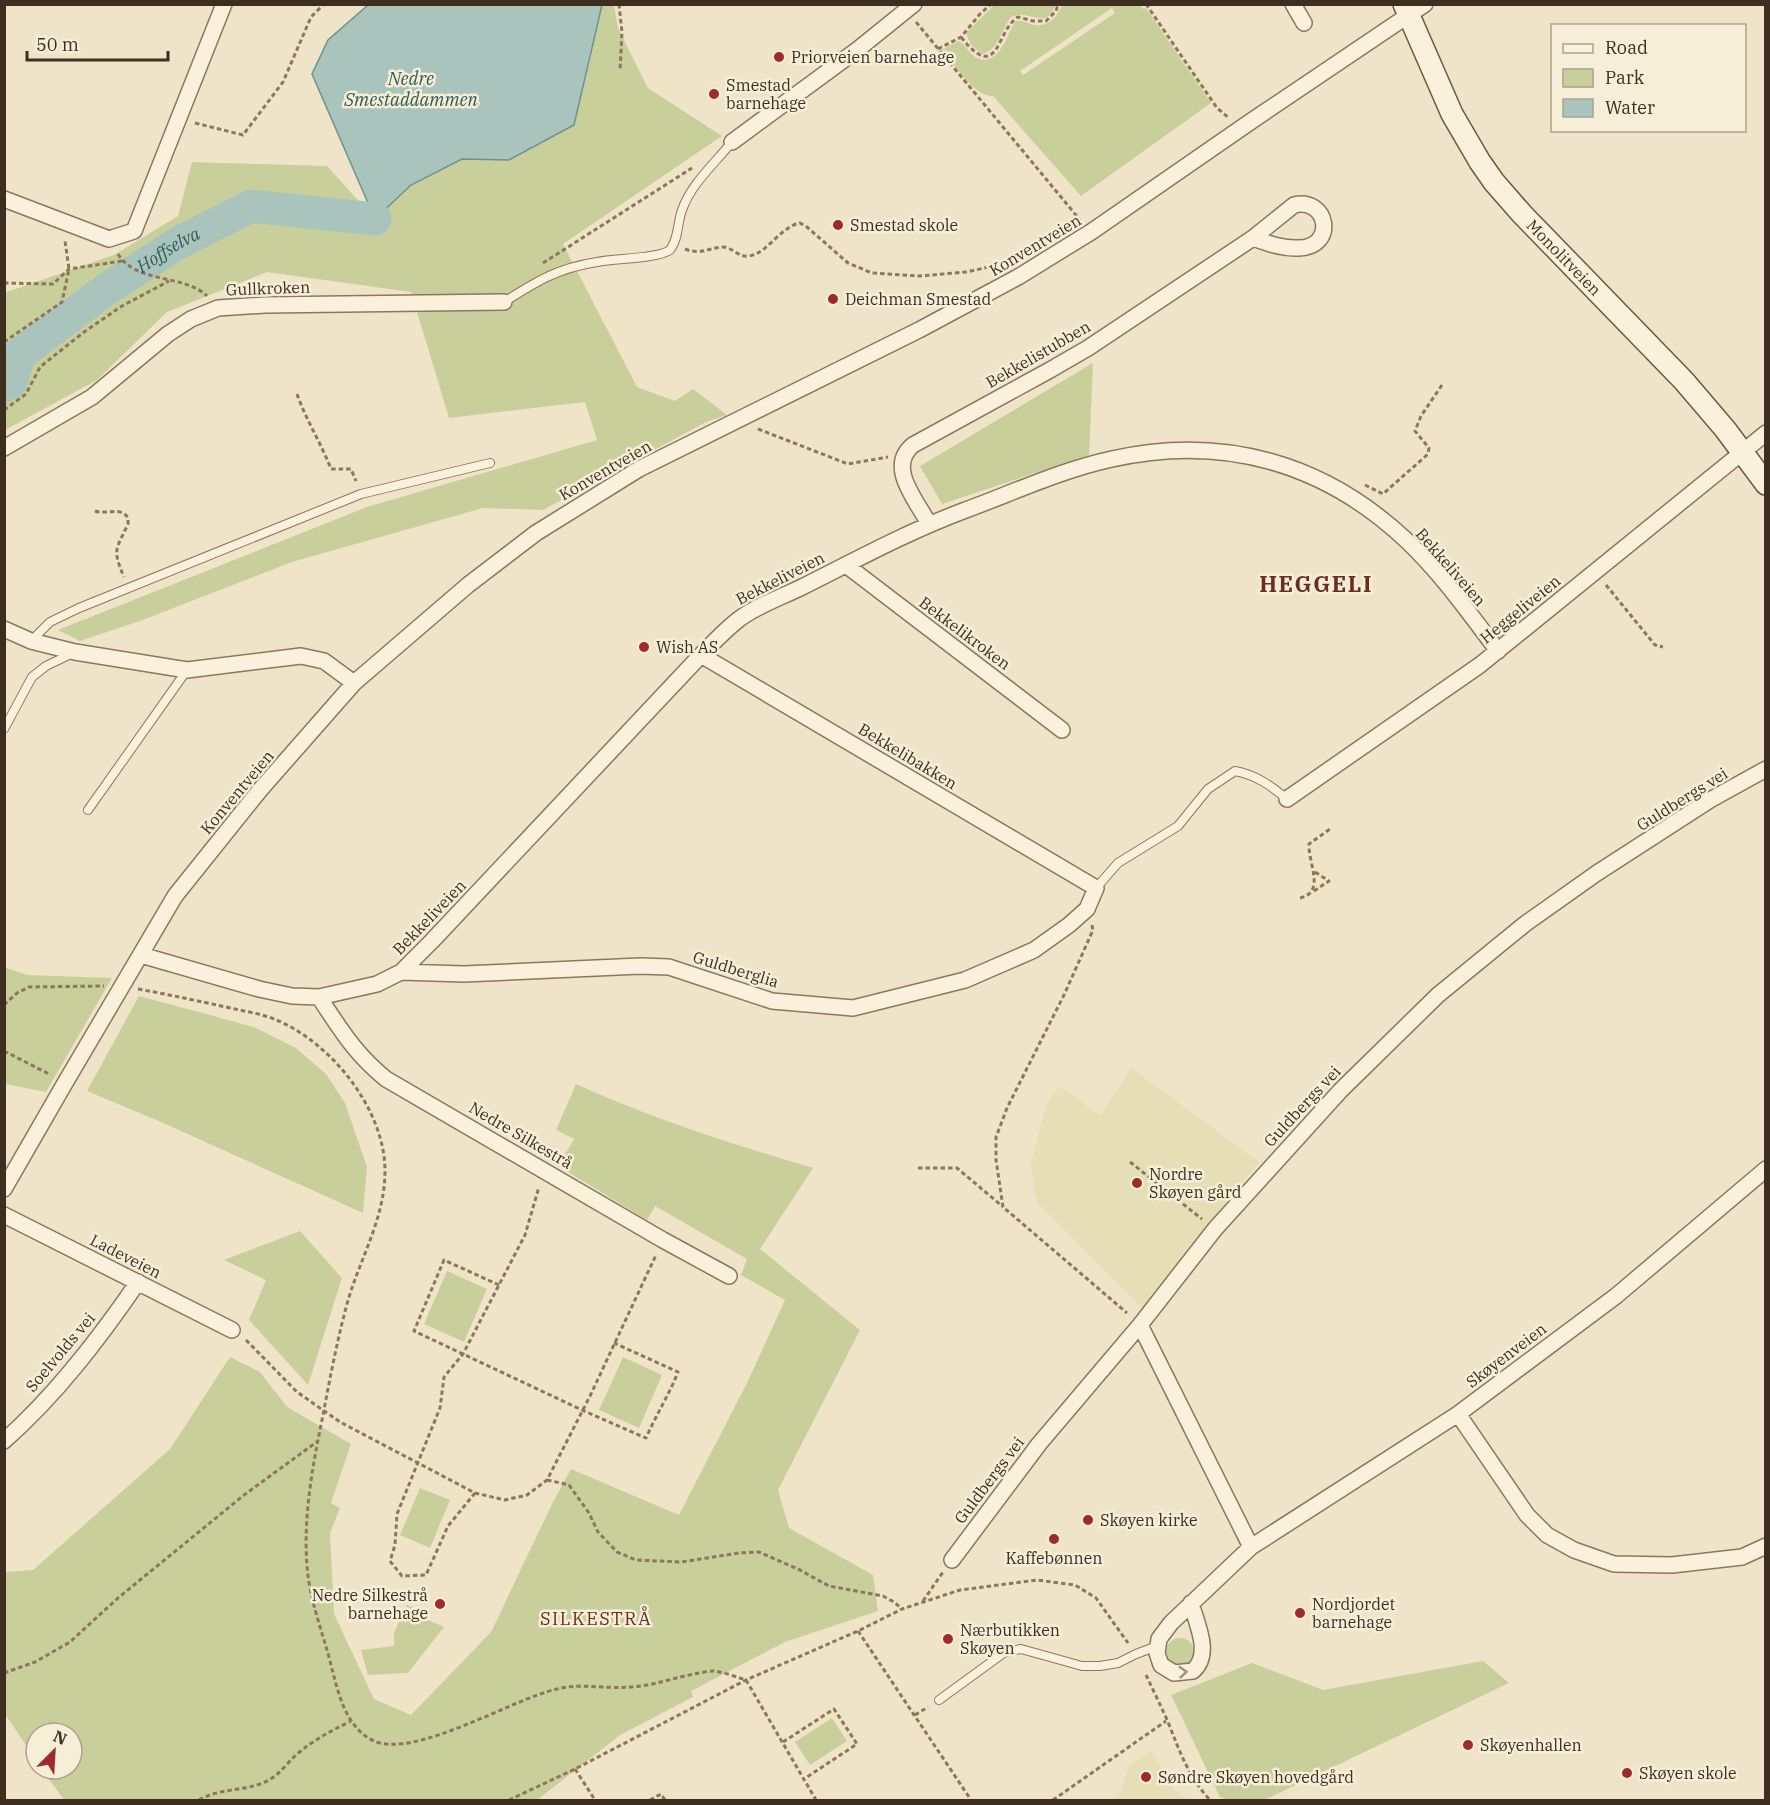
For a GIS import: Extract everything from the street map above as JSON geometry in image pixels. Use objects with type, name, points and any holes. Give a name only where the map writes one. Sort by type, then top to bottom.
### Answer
[{"type":"street","points":[[4,199],[109,239],[134,231],[224,4]]},
{"type":"street","points":[[1293,4],[1304,23]]},
{"type":"street","points":[[732,142],[911,8]]},
{"type":"street","name":"Konventveien","points":[[4,1189],[175,896],[260,790],[354,682],[468,585],[536,533],[639,469],[929,325],[1018,277],[1091,232],[1413,8]]},
{"type":"street","name":"Monolitveien","points":[[1413,8],[1452,114],[1494,182],[1709,409],[1766,483]]},
{"type":"street","name":"Bekkelistubben","points":[[902,458],[905,451],[913,445],[1088,348],[1253,238]]},
{"type":"street","name":"Gullkroken","points":[[4,448],[92,397],[168,334],[191,319],[218,308],[265,305],[504,302]]},
{"type":"street","name":"Heggeliveien","points":[[1287,799],[1497,651],[1766,434]]},
{"type":"street","name":"Bekkeliveien","points":[[141,955],[259,989],[292,996],[319,997],[377,984],[401,972],[449,924],[701,655],[740,618],[929,524],[1083,466],[1112,459],[1137,454],[1191,449],[1228,451],[1247,454],[1322,480],[1388,524],[1425,559],[1497,651]]},
{"type":"street","points":[[902,458],[902,475],[929,524]]},
{"type":"street","name":"Bekkelikroken","points":[[846,565],[1062,730]]},
{"type":"street","points":[[4,629],[31,641],[75,652],[187,670],[301,656],[324,661],[354,682]]},
{"type":"street","name":"Bekkelibakken","points":[[701,655],[1096,888]]},
{"type":"street","name":"Guldbergs vei","points":[[952,1560],[1039,1444],[1140,1325],[1215,1229],[1341,1090],[1438,995],[1481,959],[1597,873],[1710,800],[1766,769]]},
{"type":"street","name":"Guldberglia","points":[[401,972],[464,974],[640,966],[669,967],[772,1000],[853,1008],[965,980],[1034,950],[1087,909],[1096,888]]},
{"type":"street","name":"Nedre Silkestrå","points":[[319,997],[352,1047],[386,1079],[729,1276]]},
{"type":"street","name":"Skøyenveien","points":[[1157,1646],[1163,1631],[1251,1547],[1458,1414],[1616,1296],[1766,1169]]},
{"type":"street","name":"Ladeveien","points":[[4,1215],[232,1330]]},
{"type":"street","name":"Soelvolds vei","points":[[4,1441],[66,1377],[111,1321],[138,1282]]},
{"type":"street","points":[[1140,1325],[1251,1547]]},
{"type":"street","points":[[1458,1414],[1527,1515],[1547,1535],[1574,1550],[1614,1564],[1672,1565],[1742,1557],[1766,1546]]},
{"type":"street","points":[[1157,1646],[1158,1660],[1169,1671],[1188,1673],[1197,1667],[1201,1661],[1203,1647],[1191,1603]]},
{"type":"lane","points":[[504,302],[546,276],[571,267],[598,261],[666,254],[674,244],[682,211],[689,195],[732,142]]},
{"type":"lane","points":[[31,641],[50,622],[79,608],[361,494],[489,463]]},
{"type":"lane","points":[[4,729],[32,677],[46,666],[75,652]]},
{"type":"lane","points":[[88,810],[187,670]]},
{"type":"lane","points":[[1096,888],[1118,863],[1178,826],[1208,789],[1235,771],[1251,774],[1287,799]]},
{"type":"lane","points":[[939,1700],[1005,1652],[1021,1649],[1082,1666],[1091,1666],[1118,1663],[1157,1646]]},
{"type":"path","points":[[178,120],[243,135],[284,82],[311,17],[324,4]]},
{"type":"path","points":[[619,4],[622,32],[620,70]]},
{"type":"path","points":[[938,50],[961,37],[991,4]]},
{"type":"path","points":[[961,37],[975,53],[988,56],[1002,43],[1012,20],[1018,17],[1033,21],[1046,21],[1056,11],[1058,4]]},
{"type":"path","points":[[1146,4],[1217,108],[1240,128]]},
{"type":"path","points":[[911,8],[938,50],[1081,220],[1072,227]]},
{"type":"path","points":[[543,263],[692,168]]},
{"type":"path","points":[[4,342],[62,302],[69,269],[62,221]]},
{"type":"path","points":[[674,244],[689,251],[702,253],[721,247],[728,248],[749,257],[791,225],[800,223],[848,263],[872,273],[920,276],[966,273],[1006,263]]},
{"type":"path","points":[[4,283],[53,284],[69,269],[122,261],[149,275],[200,289]]},
{"type":"path","points":[[4,410],[26,394],[40,367],[84,332],[122,306],[170,281]]},
{"type":"path","points":[[1363,484],[1383,494],[1428,454],[1429,448],[1415,431],[1420,416],[1442,385]]},
{"type":"path","points":[[297,394],[302,409],[320,440],[331,469],[351,469],[361,494]]},
{"type":"path","points":[[747,416],[756,428],[764,432],[848,464],[888,457],[902,458]]},
{"type":"path","points":[[95,511],[103,514],[122,512],[128,518],[116,558],[129,588]]},
{"type":"path","points":[[1596,572],[1655,645],[1663,647]]},
{"type":"path","points":[[1300,898],[1308,896],[1329,881],[1315,872],[1310,861],[1309,844],[1330,829]]},
{"type":"path","points":[[1312,892],[1315,872]]},
{"type":"path","points":[[1003,1207],[996,1160],[996,1137],[1006,1108],[1064,995],[1093,930],[1087,909]]},
{"type":"path","points":[[4,1005],[28,987],[122,987],[177,996],[273,1018],[312,1039],[342,1070],[359,1092],[379,1128],[385,1171],[378,1221],[348,1300],[318,1441],[306,1517],[307,1569],[319,1620],[340,1695],[351,1721],[361,1732],[375,1741],[388,1744],[413,1742],[441,1734],[532,1696],[561,1687],[644,1686],[713,1671],[746,1680],[816,1800]]},
{"type":"path","points":[[4,1051],[64,1083]]},
{"type":"path","points":[[1131,1162],[1215,1229]]},
{"type":"path","points":[[918,1168],[957,1168],[1140,1325]]},
{"type":"path","points":[[475,1493],[448,1526],[426,1575],[402,1576],[390,1561],[395,1545],[397,1514],[440,1408],[444,1377],[463,1354],[525,1235],[544,1169]]},
{"type":"path","points":[[232,1330],[297,1392],[324,1412],[418,1465],[475,1493],[505,1500],[527,1494],[547,1480],[564,1450],[663,1240]]},
{"type":"path","points":[[499,1285],[444,1260],[414,1331],[646,1438],[657,1413],[668,1397],[678,1372],[614,1343]]},
{"type":"path","points":[[4,1673],[35,1662],[70,1641],[118,1598],[244,1495],[318,1441]]},
{"type":"path","points":[[547,1480],[569,1485],[598,1532],[616,1552],[636,1560],[681,1562],[759,1552],[829,1586],[883,1596],[902,1609]]},
{"type":"path","points":[[922,1603],[952,1560]]},
{"type":"path","points":[[509,1800],[575,1769],[746,1680],[902,1609],[960,1590],[1037,1581],[1075,1585],[1096,1598],[1136,1654],[1167,1720],[1185,1766],[1198,1787],[1210,1800]]},
{"type":"path","points":[[858,1631],[971,1800]]},
{"type":"path","points":[[783,1742],[834,1709],[857,1744],[804,1779]]},
{"type":"path","points":[[1053,1800],[1167,1720]]},
{"type":"path","points":[[199,1800],[226,1790],[257,1785],[274,1778],[295,1756],[321,1736],[351,1721]]},
{"type":"path","points":[[575,1769],[595,1800]]},
{"type":"path","points":[[650,1800],[661,1794],[665,1800]]},
{"type":"shaded area","name":"Nordre Skøyen gård","points":[[1131,1068],[1259,1162],[1142,1307],[1037,1203],[1031,1163],[1046,1105],[1060,1086],[1100,1116]]},
{"type":"shaded area","name":"Søndre Skøyen hovedgård","points":[[1152,1751],[1174,1789],[1187,1800],[1114,1800],[1119,1795],[1130,1764]]},
{"type":"green space","points":[[1140,4],[1143,9],[1146,8],[1211,103],[1081,196],[993,96],[986,95],[972,86],[942,50],[958,41],[979,59],[987,60],[998,53],[1016,21],[1036,25],[1046,24],[1062,5]],"holes":[[[1112,8],[1115,13],[1023,75],[1020,71]]]},
{"type":"green space","points":[[602,5],[614,5],[618,28],[648,88],[722,136],[563,244],[637,387],[675,401],[693,389],[727,415],[706,422],[543,510],[483,508],[292,562],[140,621],[80,641],[58,630],[367,507],[597,440],[585,402],[449,418],[411,292],[267,272],[167,312],[97,380],[5,430],[4,293],[114,255],[178,216],[192,162],[327,166],[375,219],[411,185],[462,158],[509,160],[574,125]]},
{"type":"green space","points":[[994,5],[1055,5],[1047,17],[1017,15],[1011,17],[993,48],[982,54],[971,45],[966,33]]},
{"type":"green space","points":[[1093,363],[1089,455],[942,504],[920,466]]},
{"type":"green space","points":[[4,967],[27,975],[112,978],[46,1092],[5,1084]]},
{"type":"green space","points":[[139,996],[254,1027],[296,1048],[326,1074],[345,1103],[367,1167],[363,1213],[87,1091]]},
{"type":"green space","points":[[576,1084],[634,1109],[693,1130],[813,1168],[760,1249],[860,1330],[778,1490],[789,1528],[873,1575],[878,1611],[785,1642],[691,1691],[693,1697],[620,1735],[537,1800],[64,1800],[51,1781],[84,1781],[84,1721],[24,1721],[24,1742],[5,1714],[5,1572],[33,1570],[170,1449],[230,1357],[260,1372],[287,1407],[351,1444],[331,1503],[340,1508],[330,1533],[334,1614],[374,1699],[411,1715],[491,1632],[571,1469],[679,1515],[748,1381],[785,1300],[741,1275],[747,1259],[655,1206],[647,1220],[558,1166],[574,1139],[556,1130]]},
{"type":"green space","points":[[300,1231],[342,1278],[308,1385],[249,1320],[266,1280],[224,1260]]},
{"type":"green space","points":[[447,1271],[487,1289],[464,1342],[424,1324]]},
{"type":"green space","points":[[623,1357],[662,1375],[639,1428],[599,1410]]},
{"type":"green space","points":[[420,1488],[450,1500],[430,1548],[400,1535]]},
{"type":"green space","points":[[407,1605],[423,1613],[421,1617],[444,1627],[408,1673],[368,1675],[361,1650],[394,1646],[394,1633]]},
{"type":"green space","points":[[1180,1638],[1190,1642],[1194,1652],[1190,1662],[1180,1666],[1170,1662],[1166,1652],[1170,1642]]},
{"type":"green space","points":[[1483,1661],[1509,1683],[1264,1800],[1228,1800],[1220,1797],[1171,1695],[1252,1663],[1323,1690]]},
{"type":"green space","points":[[832,1718],[847,1741],[810,1765],[795,1742]]},
{"type":"water","name":"Nedre Smestaddammen","points":[[368,5],[602,5],[574,125],[509,160],[462,159],[411,185],[375,219],[312,74],[328,40]]},
{"type":"waterway","name":"Hoffselva","points":[[4,386],[11,382],[19,355],[104,291],[178,243],[251,206],[375,219]]},
{"type":"place","name":"Priorveien barnehage","points":[[779,57]]},
{"type":"place","name":"Smestad barnehage","points":[[714,94]]},
{"type":"place","name":"Smestad skole","points":[[838,225]]},
{"type":"place","name":"Deichman Smestad","points":[[833,299]]},
{"type":"place","name":"Wish AS","points":[[644,647]]},
{"type":"place","name":"Nordre Skøyen gård","points":[[1137,1183]]},
{"type":"place","name":"Skøyen kirke","points":[[1088,1520]]},
{"type":"place","name":"Kaffebønnen","points":[[1054,1539]]},
{"type":"place","name":"Nedre Silkestrå barnehage","points":[[440,1604]]},
{"type":"place","name":"Nordjordet barnehage","points":[[1300,1613]]},
{"type":"place","name":"Nærbutikken Skøyen","points":[[948,1639]]},
{"type":"place","name":"Skøyenhallen","points":[[1468,1745]]},
{"type":"place","name":"Skøyen skole","points":[[1627,1773]]},
{"type":"place","name":"Søndre Skøyen hovedgård","points":[[1146,1777]]},
{"type":"district","name":"HEGGELI","points":[[1316,584]]},
{"type":"district","name":"SILKESTRÅ","points":[[596,1619]]}]
